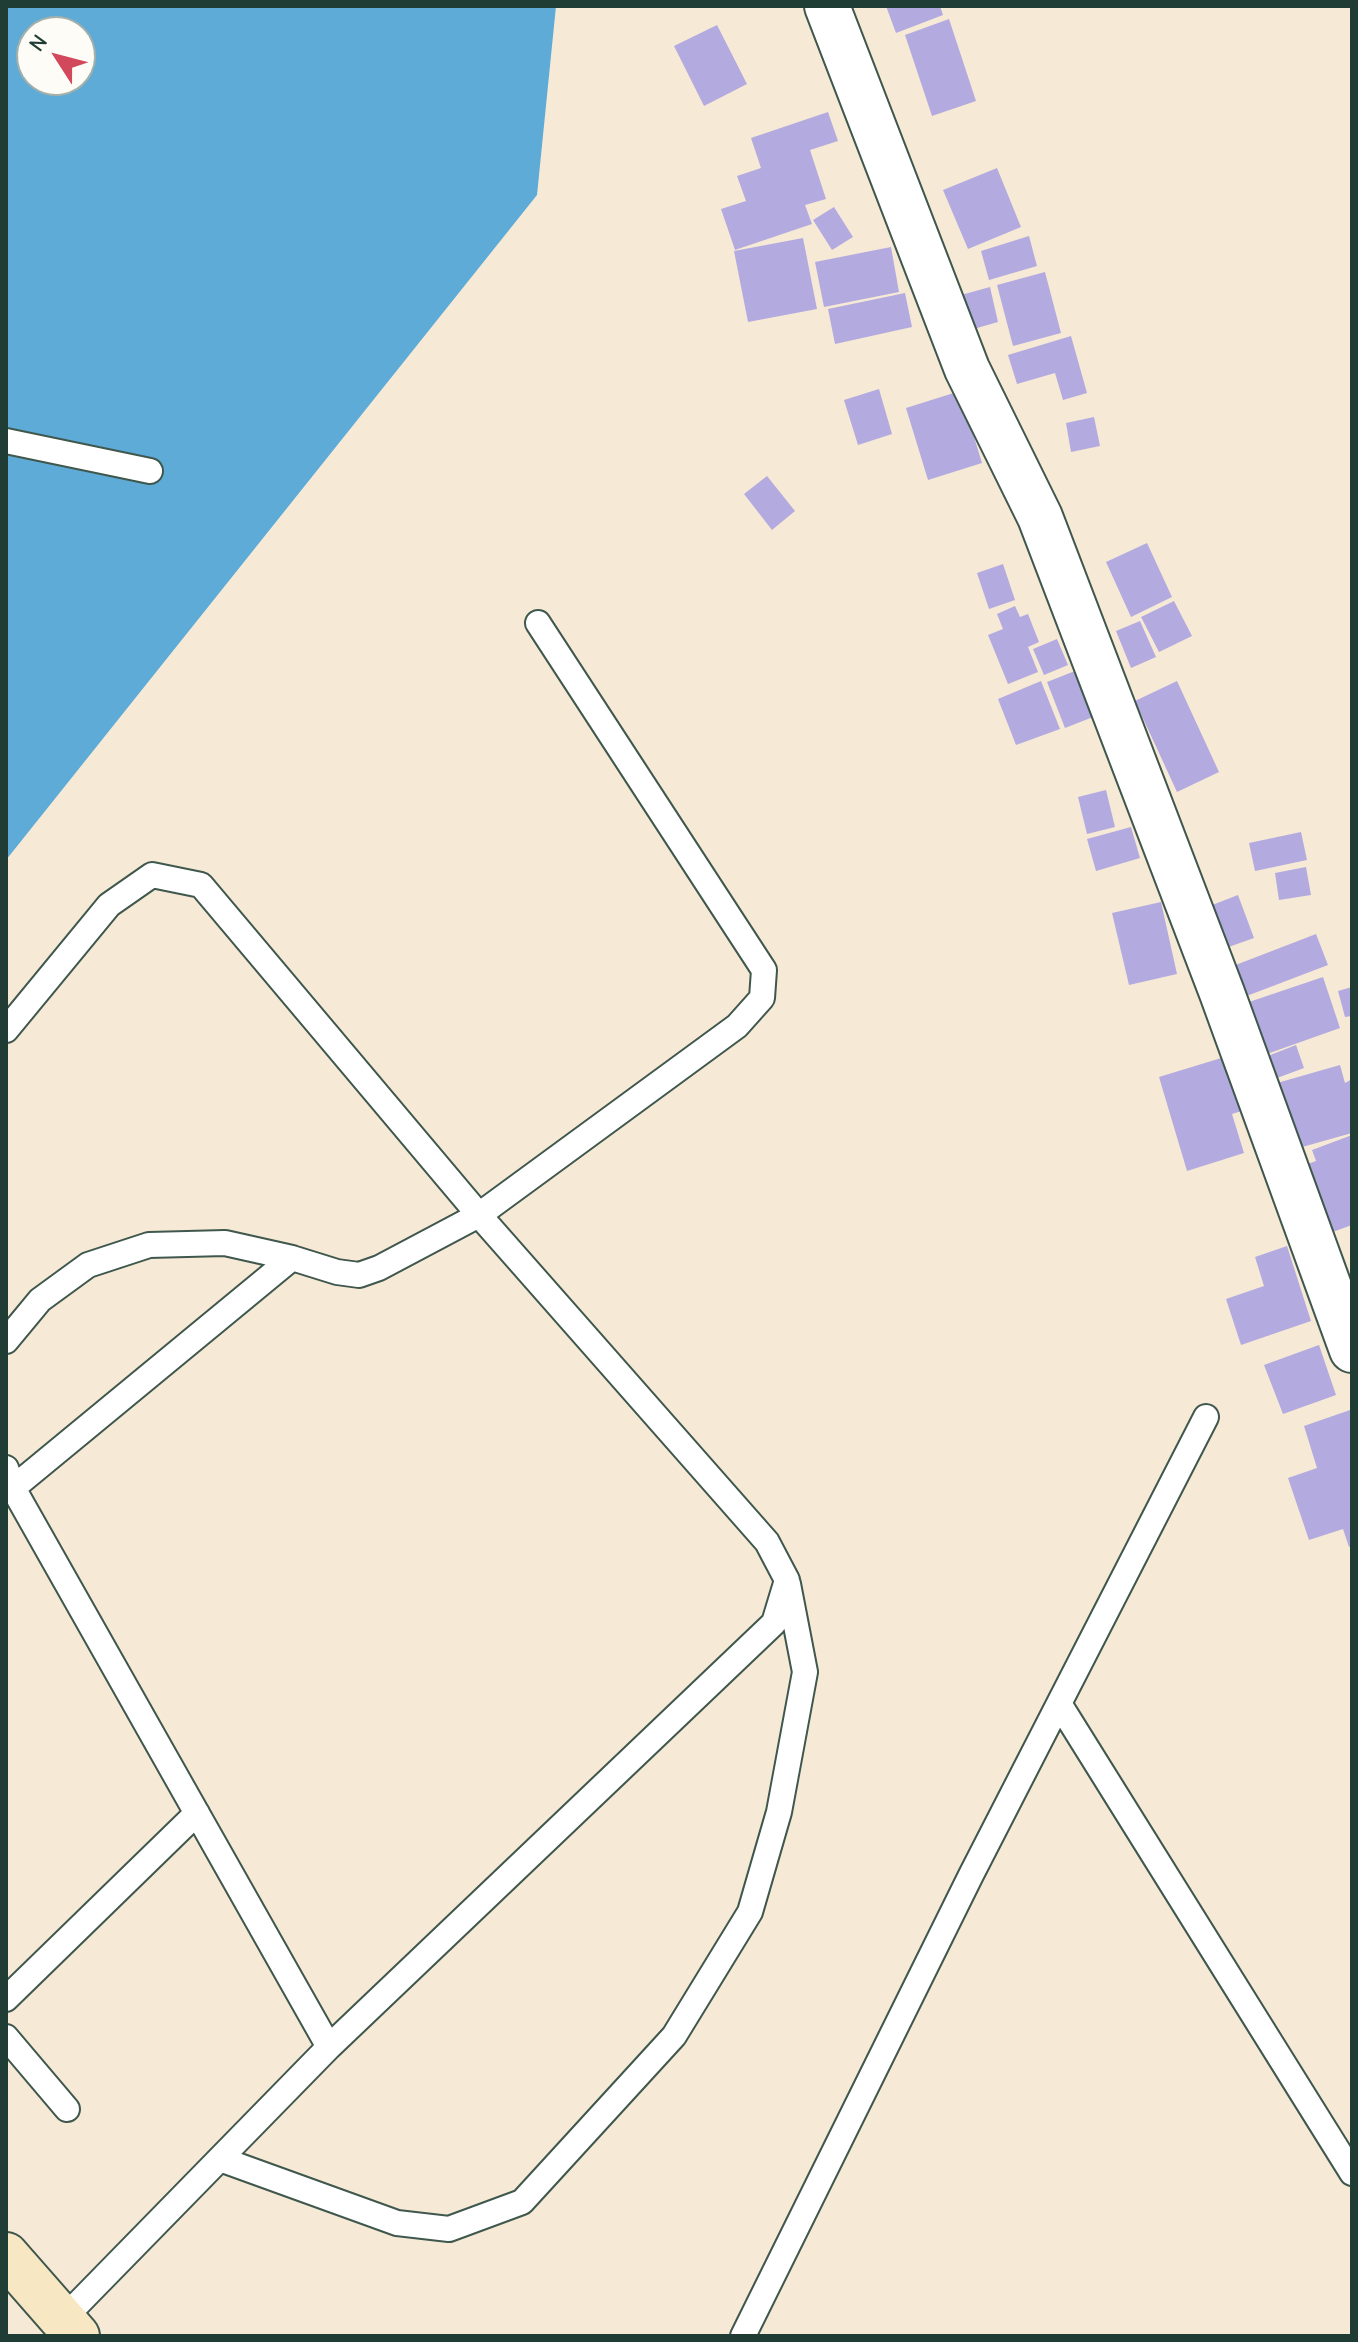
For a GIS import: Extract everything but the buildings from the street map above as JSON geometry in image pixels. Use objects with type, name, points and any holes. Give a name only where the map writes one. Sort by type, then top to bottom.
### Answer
[{"type":"main road","points":[[6,2255],[70,2328]]},
{"type":"street","points":[[827,6],[967,369],[1040,517],[1222,993],[1352,1350]]},
{"type":"lane","points":[[6,441],[150,471]]},
{"type":"lane","points":[[6,1341],[40,1300],[88,1265],[149,1245],[225,1243],[337,1272],[359,1275],[379,1268],[479,1215],[737,1026],[762,998],[764,970],[538,623]]},
{"type":"lane","points":[[6,1030],[109,905],[152,875],[201,885],[479,1215],[767,1542],[787,1580],[805,1672],[779,1812],[750,1912],[674,2036],[522,2202],[449,2229],[397,2223],[220,2159]]},
{"type":"lane","points":[[292,1258],[10,1478],[329,2047]]},
{"type":"lane","points":[[743,2336],[971,1875],[1206,1417]]},
{"type":"lane","points":[[70,2328],[220,2159],[329,2047],[774,1623],[787,1580]]},
{"type":"lane","points":[[1060,1705],[1352,2173]]},
{"type":"lane","points":[[6,1999],[197,1813]]},
{"type":"lane","points":[[6,2037],[67,2109]]},
{"type":"water","points":[[6,6],[556,6],[537,195],[6,860]]}]
